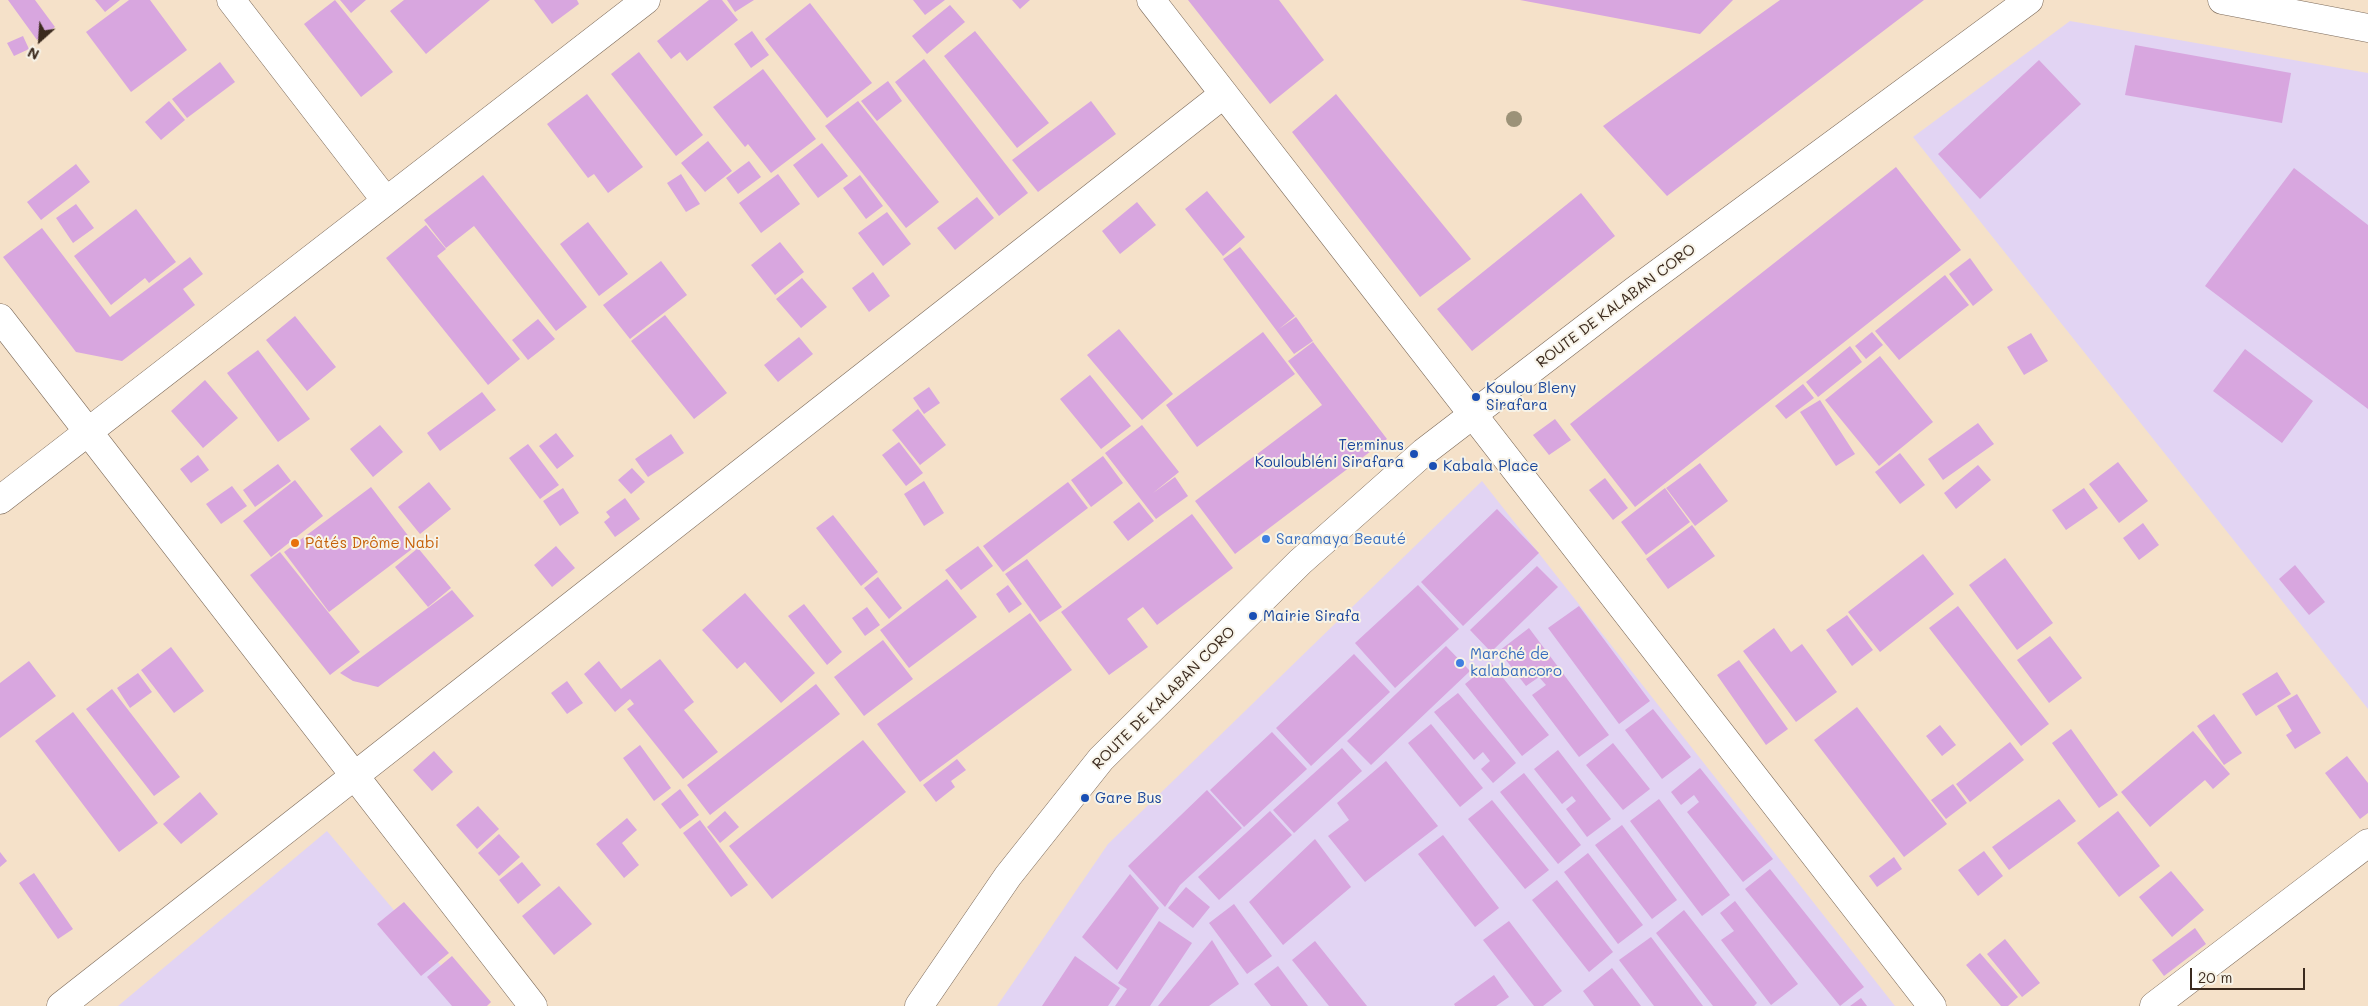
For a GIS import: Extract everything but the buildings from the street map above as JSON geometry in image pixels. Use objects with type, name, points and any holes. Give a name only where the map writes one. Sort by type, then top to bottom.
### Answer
[{"type":"street","points":[[231,0],[386,201]]},
{"type":"street","points":[[0,500],[645,0]]},
{"type":"street","points":[[1151,0],[1932,1006]]},
{"type":"street","name":"ROUTE DE KALABAN CORO","points":[[919,1006],[1008,876],[1101,759],[1300,562],[1424,452],[1642,285],[2029,0]]},
{"type":"street","points":[[2222,0],[2368,28]]},
{"type":"street","points":[[61,1006],[1224,94]]},
{"type":"street","points":[[0,318],[532,1006]]},
{"type":"street","points":[[2154,1006],[2368,843]]},
{"type":"shaded area","points":[[2070,21],[2368,73],[2368,709],[1913,137]]},
{"type":"shaded area","name":"Marché de kalabancoro","points":[[1482,481],[1895,1006],[997,1006],[1108,844]]},
{"type":"shaded area","points":[[327,831],[475,1006],[118,1006]]},
{"type":"place","name":"Koulou Bleny Sirafara","points":[[1476,397]]},
{"type":"place","name":"Terminus Kouloubléni Sirafara","points":[[1414,454]]},
{"type":"place","name":"Kabala Place","points":[[1433,466]]},
{"type":"place","name":"Saramaya Beauté","points":[[1266,539]]},
{"type":"place","name":"Pâtés Drôme Nabi","points":[[295,543]]},
{"type":"place","name":"Mairie Sirafa","points":[[1253,616]]},
{"type":"place","name":"Marché de kalabancoro","points":[[1460,663]]},
{"type":"place","name":"Gare Bus","points":[[1085,798]]}]
